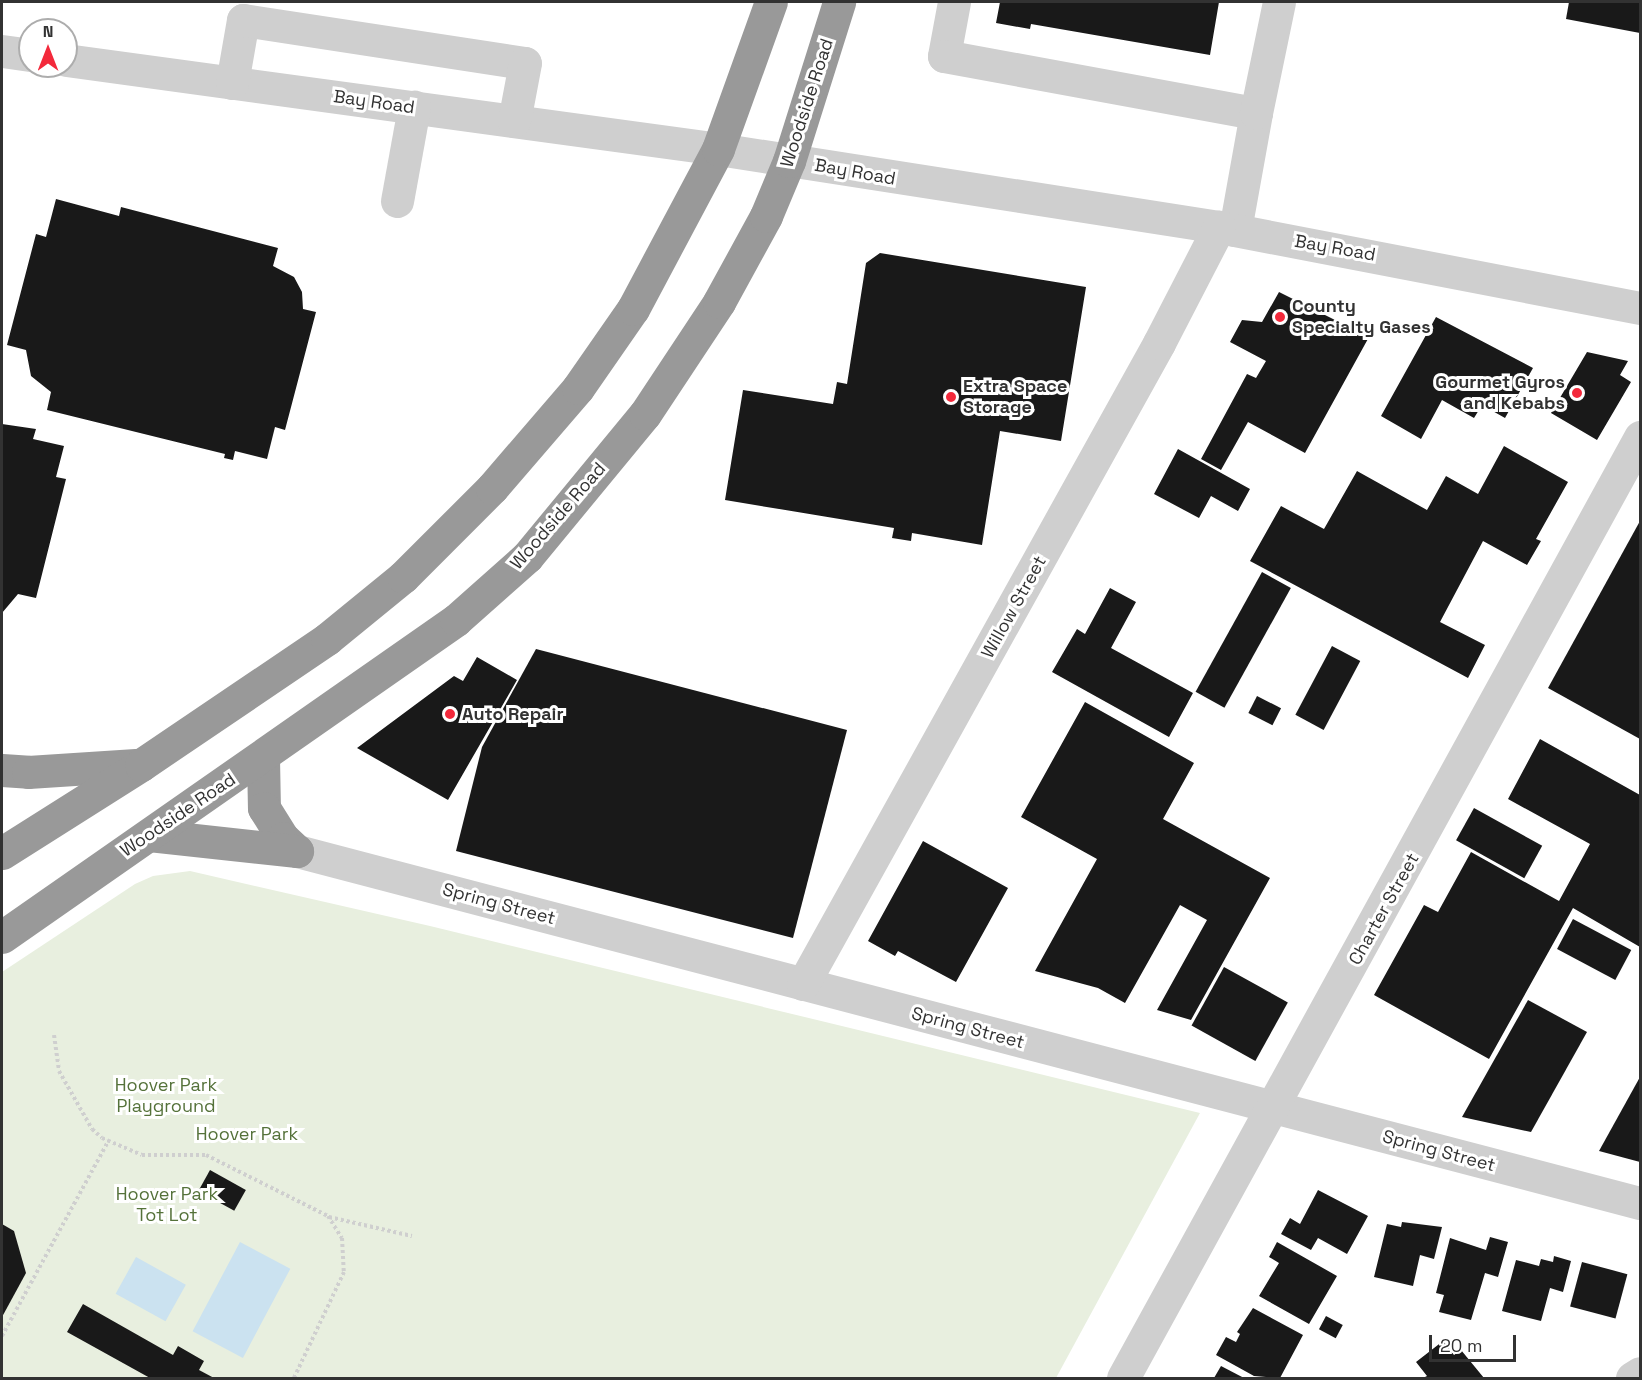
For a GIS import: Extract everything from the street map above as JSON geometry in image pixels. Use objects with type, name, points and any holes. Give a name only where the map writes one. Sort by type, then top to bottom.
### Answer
[{"type":"highway","points":[[2,853],[141,765],[327,639],[403,577],[492,488],[578,388],[633,309],[718,149],[771,2]]},
{"type":"highway","name":"Woodside Road","points":[[2,937],[263,758],[456,620],[526,557],[645,414],[713,311],[766,216],[789,161],[839,2]]},
{"type":"highway","points":[[263,758],[264,808],[283,838],[297,851]]},
{"type":"highway","points":[[2,770],[28,772],[141,765]]},
{"type":"highway","points":[[149,835],[297,851]]},
{"type":"street","points":[[954,2],[944,56],[1256,113]]},
{"type":"street","name":"Willow Street","points":[[803,984],[1154,353],[1227,228],[1256,113],[1279,2]]},
{"type":"street","points":[[232,82],[243,20],[525,63],[514,121]]},
{"type":"street","points":[[2,51],[18,53]]},
{"type":"street","name":"Bay Road","points":[[78,62],[718,149],[1227,228],[1641,308]]},
{"type":"street","points":[[397,201],[414,107]]},
{"type":"street","name":"Charter Street","points":[[1123,1378],[1641,437]]},
{"type":"street","name":"Spring Street","points":[[297,851],[1641,1203]]},
{"type":"street","points":[[1632,1378],[1641,1373]]},
{"type":"path","points":[[54,1035],[59,1071],[92,1130],[109,1140],[142,1155],[206,1155],[328,1216],[412,1236]]},
{"type":"path","points":[[2,1336],[109,1140]]},
{"type":"path","points":[[294,1378],[344,1272],[342,1238],[328,1216]]},
{"type":"green space","name":"Hoover Park","points":[[190,871],[430,926],[1200,1113],[1056,1378],[2,1378],[2,972],[135,884],[153,876]]},
{"type":"water","points":[[240,1242],[290,1269],[243,1358],[193,1331]]},
{"type":"water","points":[[136,1257],[186,1285],[165,1321],[116,1294]]},
{"type":"building","points":[[1000,2],[1219,2],[1210,55],[1031,24],[1030,29],[996,23]]},
{"type":"building","points":[[1569,2],[1640,2],[1640,33],[1566,19]]},
{"type":"building","points":[[56,199],[119,216],[121,207],[278,248],[273,266],[294,277],[302,292],[303,309],[316,312],[285,430],[275,427],[267,459],[235,451],[233,460],[224,458],[225,454],[47,410],[51,392],[31,376],[26,350],[7,345],[36,234],[46,237]]},
{"type":"building","name":"Extra Space Storage","points":[[880,253],[1086,287],[1061,441],[1000,431],[982,545],[912,533],[911,541],[892,538],[894,528],[725,500],[743,390],[833,404],[837,382],[847,384],[866,263]]},
{"type":"building","points":[[1279,292],[1369,337],[1305,453],[1248,422],[1221,470],[1201,459],[1247,374],[1256,378],[1266,361],[1230,342],[1242,320],[1262,322]]},
{"type":"building","points":[[1436,317],[1533,368],[1505,418],[1482,405],[1474,418],[1442,400],[1421,439],[1381,416]]},
{"type":"building","points":[[1587,352],[1628,361],[1620,375],[1631,382],[1597,440],[1551,413]]},
{"type":"building","points":[[2,424],[36,429],[33,439],[64,446],[56,477],[66,479],[36,598],[18,594],[2,613]]},
{"type":"building","points":[[1504,446],[1568,482],[1536,539],[1541,541],[1527,565],[1483,541],[1440,622],[1485,645],[1468,678],[1250,561],[1281,506],[1324,529],[1357,471],[1427,510],[1446,476],[1478,494]]},
{"type":"building","points":[[1178,449],[1250,489],[1238,511],[1211,496],[1199,518],[1154,494]]},
{"type":"building","points":[[1640,521],[1640,739],[1548,688]]},
{"type":"building","points":[[1262,572],[1291,588],[1224,708],[1196,692]]},
{"type":"building","points":[[1110,588],[1136,602],[1111,648],[1193,693],[1169,737],[1052,672],[1077,629],[1085,634]]},
{"type":"building","points":[[1332,646],[1360,661],[1324,730],[1295,715]]},
{"type":"building","points":[[536,649],[847,730],[793,938],[456,851],[482,747]]},
{"type":"building","name":"Auto Repair","points":[[477,657],[517,680],[448,800],[357,748],[454,676],[463,681]]},
{"type":"building","points":[[1257,696],[1281,708],[1272,725],[1248,713]]},
{"type":"building","points":[[1085,702],[1194,763],[1163,819],[1270,878],[1191,1020],[1157,1010],[1207,920],[1180,905],[1125,1003],[1098,988],[1035,971],[1097,859],[1021,817]]},
{"type":"building","points":[[1540,739],[1640,795],[1640,947],[1573,908],[1489,1059],[1374,995],[1424,905],[1438,912],[1471,852],[1559,901],[1590,844],[1508,799]]},
{"type":"building","points":[[1474,808],[1542,846],[1524,878],[1456,840]]},
{"type":"building","points":[[923,841],[1008,888],[956,982],[898,951],[895,956],[868,941]]},
{"type":"building","points":[[1573,919],[1631,950],[1615,980],[1557,949]]},
{"type":"building","points":[[1224,967],[1288,1002],[1255,1061],[1192,1026]]},
{"type":"building","points":[[1528,1000],[1587,1032],[1531,1132],[1462,1117]]},
{"type":"building","points":[[1640,1077],[1640,1162],[1599,1151]]},
{"type":"building","points":[[210,1170],[246,1190],[234,1211],[198,1191]]},
{"type":"building","points":[[1318,1190],[1368,1216],[1347,1254],[1318,1238],[1311,1250],[1281,1234],[1290,1218],[1300,1224]]},
{"type":"building","points":[[1402,1222],[1442,1227],[1434,1259],[1420,1255],[1413,1286],[1374,1277],[1387,1224],[1401,1227]]},
{"type":"building","points":[[2,1224],[14,1231],[26,1273],[2,1317]]},
{"type":"building","points":[[1490,1237],[1508,1242],[1498,1277],[1485,1273],[1471,1320],[1439,1312],[1444,1295],[1436,1293],[1450,1238],[1486,1250]]},
{"type":"building","points":[[1277,1242],[1337,1276],[1309,1324],[1259,1296],[1279,1263],[1269,1257]]},
{"type":"building","points":[[1554,1256],[1571,1261],[1563,1292],[1550,1288],[1541,1321],[1502,1311],[1516,1260],[1539,1266],[1541,1259],[1553,1262]]},
{"type":"building","points":[[1582,1262],[1627,1274],[1615,1319],[1570,1306]]},
{"type":"building","points":[[83,1304],[173,1355],[178,1346],[204,1361],[199,1370],[214,1378],[150,1378],[67,1332]]},
{"type":"building","points":[[1253,1308],[1303,1335],[1280,1378],[1254,1376],[1216,1355],[1226,1337],[1236,1342],[1240,1334],[1237,1332]]},
{"type":"building","points":[[1326,1316],[1343,1325],[1336,1338],[1319,1329]]},
{"type":"building","points":[[1443,1341],[1454,1355],[1461,1350],[1484,1378],[1423,1378],[1427,1376],[1416,1362]]},
{"type":"building","points":[[1221,1366],[1244,1378],[1214,1378]]},
{"type":"place","name":"County Specialty Gases","points":[[1280,317]]},
{"type":"place","name":"Gourmet Gyros and Kebabs","points":[[1577,393]]},
{"type":"place","name":"Extra Space Storage","points":[[951,397]]},
{"type":"place","name":"Auto Repair","points":[[450,714]]},
{"type":"park label","name":"Hoover Park Playground","points":[[166,1096]]},
{"type":"park label","name":"Hoover Park Tot Lot","points":[[167,1205]]}]
